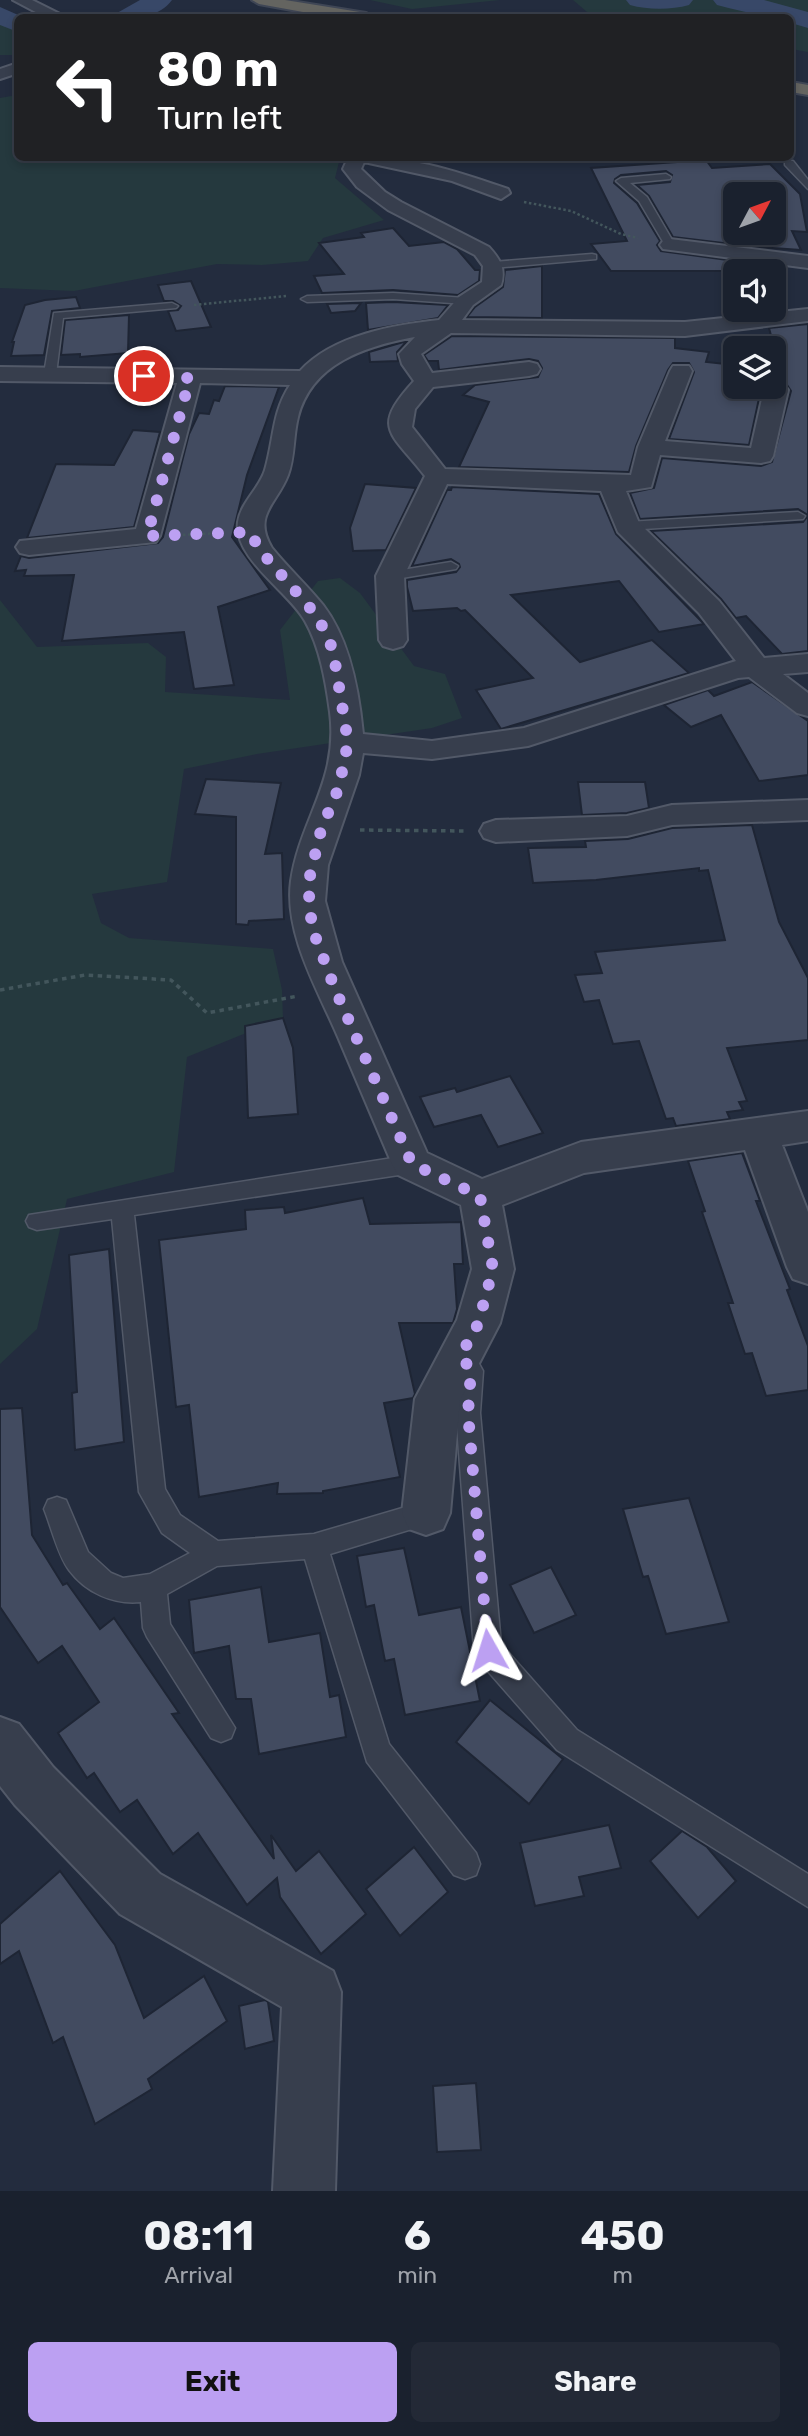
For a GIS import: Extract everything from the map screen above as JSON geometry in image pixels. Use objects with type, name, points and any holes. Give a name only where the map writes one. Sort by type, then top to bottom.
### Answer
[{"type":"highway","points":[[259,0],[342,14]]},
{"type":"street","points":[[20,0],[52,14]]},
{"type":"street","points":[[355,161],[352,169],[368,187],[418,219],[472,246],[493,265],[495,271],[491,285],[466,301],[446,326],[417,345],[410,354],[413,364],[426,381]]},
{"type":"street","points":[[392,161],[457,177],[501,193]]},
{"type":"street","points":[[670,245],[805,259]]},
{"type":"street","points":[[808,316],[674,329],[446,326],[421,328],[351,348],[320,364],[306,378],[289,407],[274,478],[256,504],[251,532],[258,548],[318,617],[333,650],[348,742],[339,787],[321,830],[308,884],[312,928],[335,989],[412,1164],[480,1196],[581,1158],[808,1126]]},
{"type":"street","points":[[529,369],[426,381],[401,412],[398,422],[400,428],[438,476],[611,484],[642,482],[650,447],[681,371]]},
{"type":"street","points":[[0,374],[306,378]]},
{"type":"street","points":[[29,547],[147,536],[190,378]]},
{"type":"street","points":[[650,447],[761,456],[784,399]]},
{"type":"street","points":[[393,640],[390,576],[438,476]]},
{"type":"street","points":[[611,484],[627,526],[709,607],[757,669],[808,707]]},
{"type":"street","points":[[348,742],[432,750],[528,737],[734,670],[808,663]]},
{"type":"street","points":[[496,831],[627,826],[671,816],[808,810]]},
{"type":"street","points":[[758,1133],[808,1267]]},
{"type":"street","points":[[426,1513],[438,1399],[478,1324],[493,1269],[480,1196]]},
{"type":"street","points":[[0,1743],[34,1786],[140,1894],[312,1992],[304,2191]]},
{"type":"lane","points":[[789,163],[808,186]]},
{"type":"lane","points":[[666,177],[621,181],[643,199],[670,245]]},
{"type":"lane","points":[[493,265],[592,257]]},
{"type":"lane","points":[[307,299],[393,296],[466,301]]},
{"type":"lane","points":[[50,374],[58,315],[172,306]]},
{"type":"lane","points":[[627,526],[798,516]]},
{"type":"lane","points":[[390,576],[451,566]]},
{"type":"lane","points":[[37,1221],[412,1164]]},
{"type":"lane","points":[[122,1208],[152,1492],[171,1524],[214,1554]]},
{"type":"lane","points":[[461,1355],[471,1371],[468,1413],[488,1650],[568,1740],[808,1892]]},
{"type":"lane","points":[[57,1509],[78,1561],[102,1581],[122,1591],[153,1587],[214,1554],[314,1546],[426,1513]]},
{"type":"lane","points":[[314,1546],[377,1752],[465,1864]]},
{"type":"lane","points":[[153,1587],[157,1628],[221,1728]]},
{"type":"path","points":[[501,193],[529,204],[571,211],[621,234],[670,245]]},
{"type":"path","points":[[172,306],[281,295],[307,299]]},
{"type":"path","points":[[147,536],[251,532]]},
{"type":"path","points":[[321,830],[496,831]]},
{"type":"path","points":[[0,990],[85,975],[171,980],[207,1013],[335,989]]},
{"type":"green space","points":[[370,0],[500,0],[412,9]]},
{"type":"green space","points":[[573,0],[808,0],[808,52],[794,50],[794,14],[589,14]]},
{"type":"green space","points":[[0,21],[14,25],[14,55],[0,55]]},
{"type":"green space","points":[[14,96],[14,161],[339,161],[335,178],[384,220],[323,238],[308,261],[262,265],[217,264],[74,291],[0,288],[0,98]]},
{"type":"green space","points":[[340,578],[360,593],[414,666],[445,674],[462,718],[432,728],[257,754],[184,769],[167,882],[92,894],[101,923],[129,938],[273,949],[282,990],[283,1018],[187,1057],[174,1172],[67,1199],[37,1329],[0,1364],[0,600],[37,647],[148,643],[166,657],[165,692],[290,700],[280,630],[318,581]]},
{"type":"building","points":[[692,161],[707,161],[712,168],[770,164],[800,194],[807,232],[792,231],[801,250],[746,246],[786,245],[786,182],[723,182],[723,243],[673,237],[649,196],[637,185],[670,182],[672,175],[666,171],[621,175],[614,183],[637,203],[660,241],[657,245],[661,251],[723,259],[723,271],[611,271],[591,244],[627,241],[591,168]]},
{"type":"building","points":[[393,228],[409,246],[444,242],[457,249],[475,270],[480,270],[479,281],[458,295],[393,290],[322,293],[314,276],[344,274],[319,243],[364,237],[361,233]]},
{"type":"building","points":[[542,266],[542,318],[467,317],[475,307],[503,287],[505,270]]},
{"type":"building","points":[[191,281],[211,327],[176,331],[168,311],[178,310],[181,306],[173,301],[164,301],[158,285]]},
{"type":"building","points":[[76,297],[80,308],[52,311],[44,355],[11,356],[12,342],[25,305]]},
{"type":"building","points":[[361,303],[355,311],[331,313],[327,304]]},
{"type":"building","points":[[366,303],[448,305],[438,318],[368,330]]},
{"type":"building","points":[[129,315],[128,353],[80,357],[80,354],[61,355],[65,320]]},
{"type":"building","points":[[808,324],[808,651],[782,654],[746,616],[736,618],[721,599],[651,531],[803,522],[806,514],[798,509],[640,519],[630,493],[654,488],[662,458],[761,466],[772,462],[791,391],[786,384],[786,336],[771,336],[769,328]]},
{"type":"building","points":[[452,336],[675,338],[675,348],[709,352],[706,362],[723,364],[723,399],[759,399],[749,445],[669,439],[694,372],[689,363],[673,363],[636,446],[629,472],[459,467],[489,402],[463,395],[475,385],[538,377],[542,368],[538,361],[529,359],[439,370],[438,361],[428,361],[424,355]]},
{"type":"building","points":[[407,341],[397,352],[398,361],[370,362],[369,352]]},
{"type":"building","points":[[225,386],[279,387],[247,475],[232,537],[270,590],[218,607],[234,685],[194,689],[184,632],[62,641],[74,575],[24,576],[26,570],[15,571],[21,556],[29,558],[158,543],[163,537],[189,434],[199,413],[209,414],[214,400],[219,401]]},
{"type":"building","points":[[133,430],[160,432],[134,527],[27,538],[56,464],[114,465]]},
{"type":"building","points":[[365,484],[416,488],[386,550],[353,551],[350,528]]},
{"type":"building","points":[[452,487],[599,494],[616,534],[704,624],[659,632],[619,581],[511,595],[580,662],[652,640],[689,673],[501,729],[476,690],[533,678],[465,610],[457,608],[413,611],[407,587],[407,580],[456,572],[460,567],[451,559],[412,566],[447,490]]},
{"type":"building","points":[[752,682],[808,721],[808,775],[759,781],[721,715],[691,727],[664,705],[708,690],[714,696]]},
{"type":"building","points":[[206,779],[281,783],[265,854],[282,853],[284,919],[249,921],[248,925],[236,924],[236,817],[195,814]]},
{"type":"building","points":[[578,782],[645,782],[649,808],[627,813],[582,815]]},
{"type":"building","points":[[752,825],[779,922],[808,978],[808,1040],[727,1048],[747,1101],[739,1102],[743,1110],[727,1112],[730,1119],[676,1126],[673,1118],[666,1119],[639,1041],[613,1044],[599,1000],[584,1002],[575,975],[602,973],[595,952],[725,940],[708,870],[699,871],[699,868],[596,880],[533,883],[528,848],[586,847],[585,841],[628,839],[672,828]]},
{"type":"building","points":[[283,1018],[293,1048],[298,1114],[248,1118],[245,1026]]},
{"type":"building","points":[[510,1076],[543,1133],[498,1147],[481,1115],[434,1127],[420,1097],[455,1088],[457,1092]]},
{"type":"building","points":[[742,1153],[760,1201],[756,1201],[790,1289],[787,1290],[808,1346],[808,1390],[766,1396],[752,1353],[745,1354],[728,1303],[733,1303],[688,1161]]},
{"type":"building","points":[[363,1198],[370,1224],[461,1222],[463,1264],[454,1264],[457,1309],[453,1323],[399,1323],[415,1394],[413,1398],[384,1403],[400,1477],[323,1493],[277,1494],[278,1483],[199,1497],[189,1405],[176,1407],[159,1240],[246,1229],[245,1210],[284,1207],[285,1213]]},
{"type":"building","points":[[109,1249],[124,1442],[75,1450],[72,1393],[77,1392],[69,1255]]},
{"type":"building","points":[[22,1408],[32,1535],[63,1585],[67,1583],[100,1629],[114,1618],[179,1713],[172,1714],[274,1859],[271,1835],[296,1871],[319,1851],[366,1914],[321,1954],[280,1897],[277,1878],[247,1905],[198,1833],[173,1854],[137,1800],[120,1812],[94,1773],[87,1778],[58,1733],[99,1702],[62,1646],[38,1663],[0,1607],[0,1409]]},
{"type":"building","points":[[689,1498],[729,1622],[666,1634],[648,1576],[643,1577],[623,1509]]},
{"type":"building","points":[[404,1548],[419,1615],[461,1607],[480,1701],[405,1715],[394,1659],[385,1661],[374,1605],[366,1607],[357,1556]]},
{"type":"building","points":[[551,1567],[576,1615],[534,1633],[510,1585]]},
{"type":"building","points":[[261,1587],[269,1642],[320,1633],[330,1697],[339,1695],[346,1737],[259,1754],[251,1699],[236,1699],[229,1646],[194,1653],[189,1600]]},
{"type":"building","points":[[490,1700],[563,1759],[529,1804],[456,1742]]},
{"type":"building","points":[[609,1825],[621,1868],[579,1877],[584,1896],[535,1906],[520,1843]]},
{"type":"building","points":[[682,1831],[707,1847],[736,1881],[698,1918],[650,1861]]},
{"type":"building","points":[[414,1847],[448,1892],[400,1936],[366,1889]]},
{"type":"building","points":[[60,1871],[115,1945],[144,2018],[204,1976],[227,2021],[148,2079],[152,2089],[95,2124],[63,2037],[53,2043],[19,1951],[0,1964],[0,1924]]},
{"type":"building","points":[[265,2000],[268,2002],[274,2041],[245,2049],[239,2006]]},
{"type":"building","points":[[476,2083],[481,2150],[437,2152],[433,2086]]},
{"type":"waterway","points":[[133,14],[159,0]]},
{"type":"waterway","points":[[639,0],[680,0]]},
{"type":"waterway","points":[[726,0],[787,14]]},
{"type":"waterway","points":[[0,15],[14,22]]},
{"type":"waterway","points":[[794,16],[808,20]]},
{"type":"route","points":[[144,376],[190,378],[147,536],[251,532],[258,548],[318,617],[333,650],[348,742],[339,787],[321,830],[308,884],[312,928],[335,989],[412,1164],[480,1196],[493,1269],[478,1324],[461,1355],[471,1371],[468,1413],[488,1650]]}]
